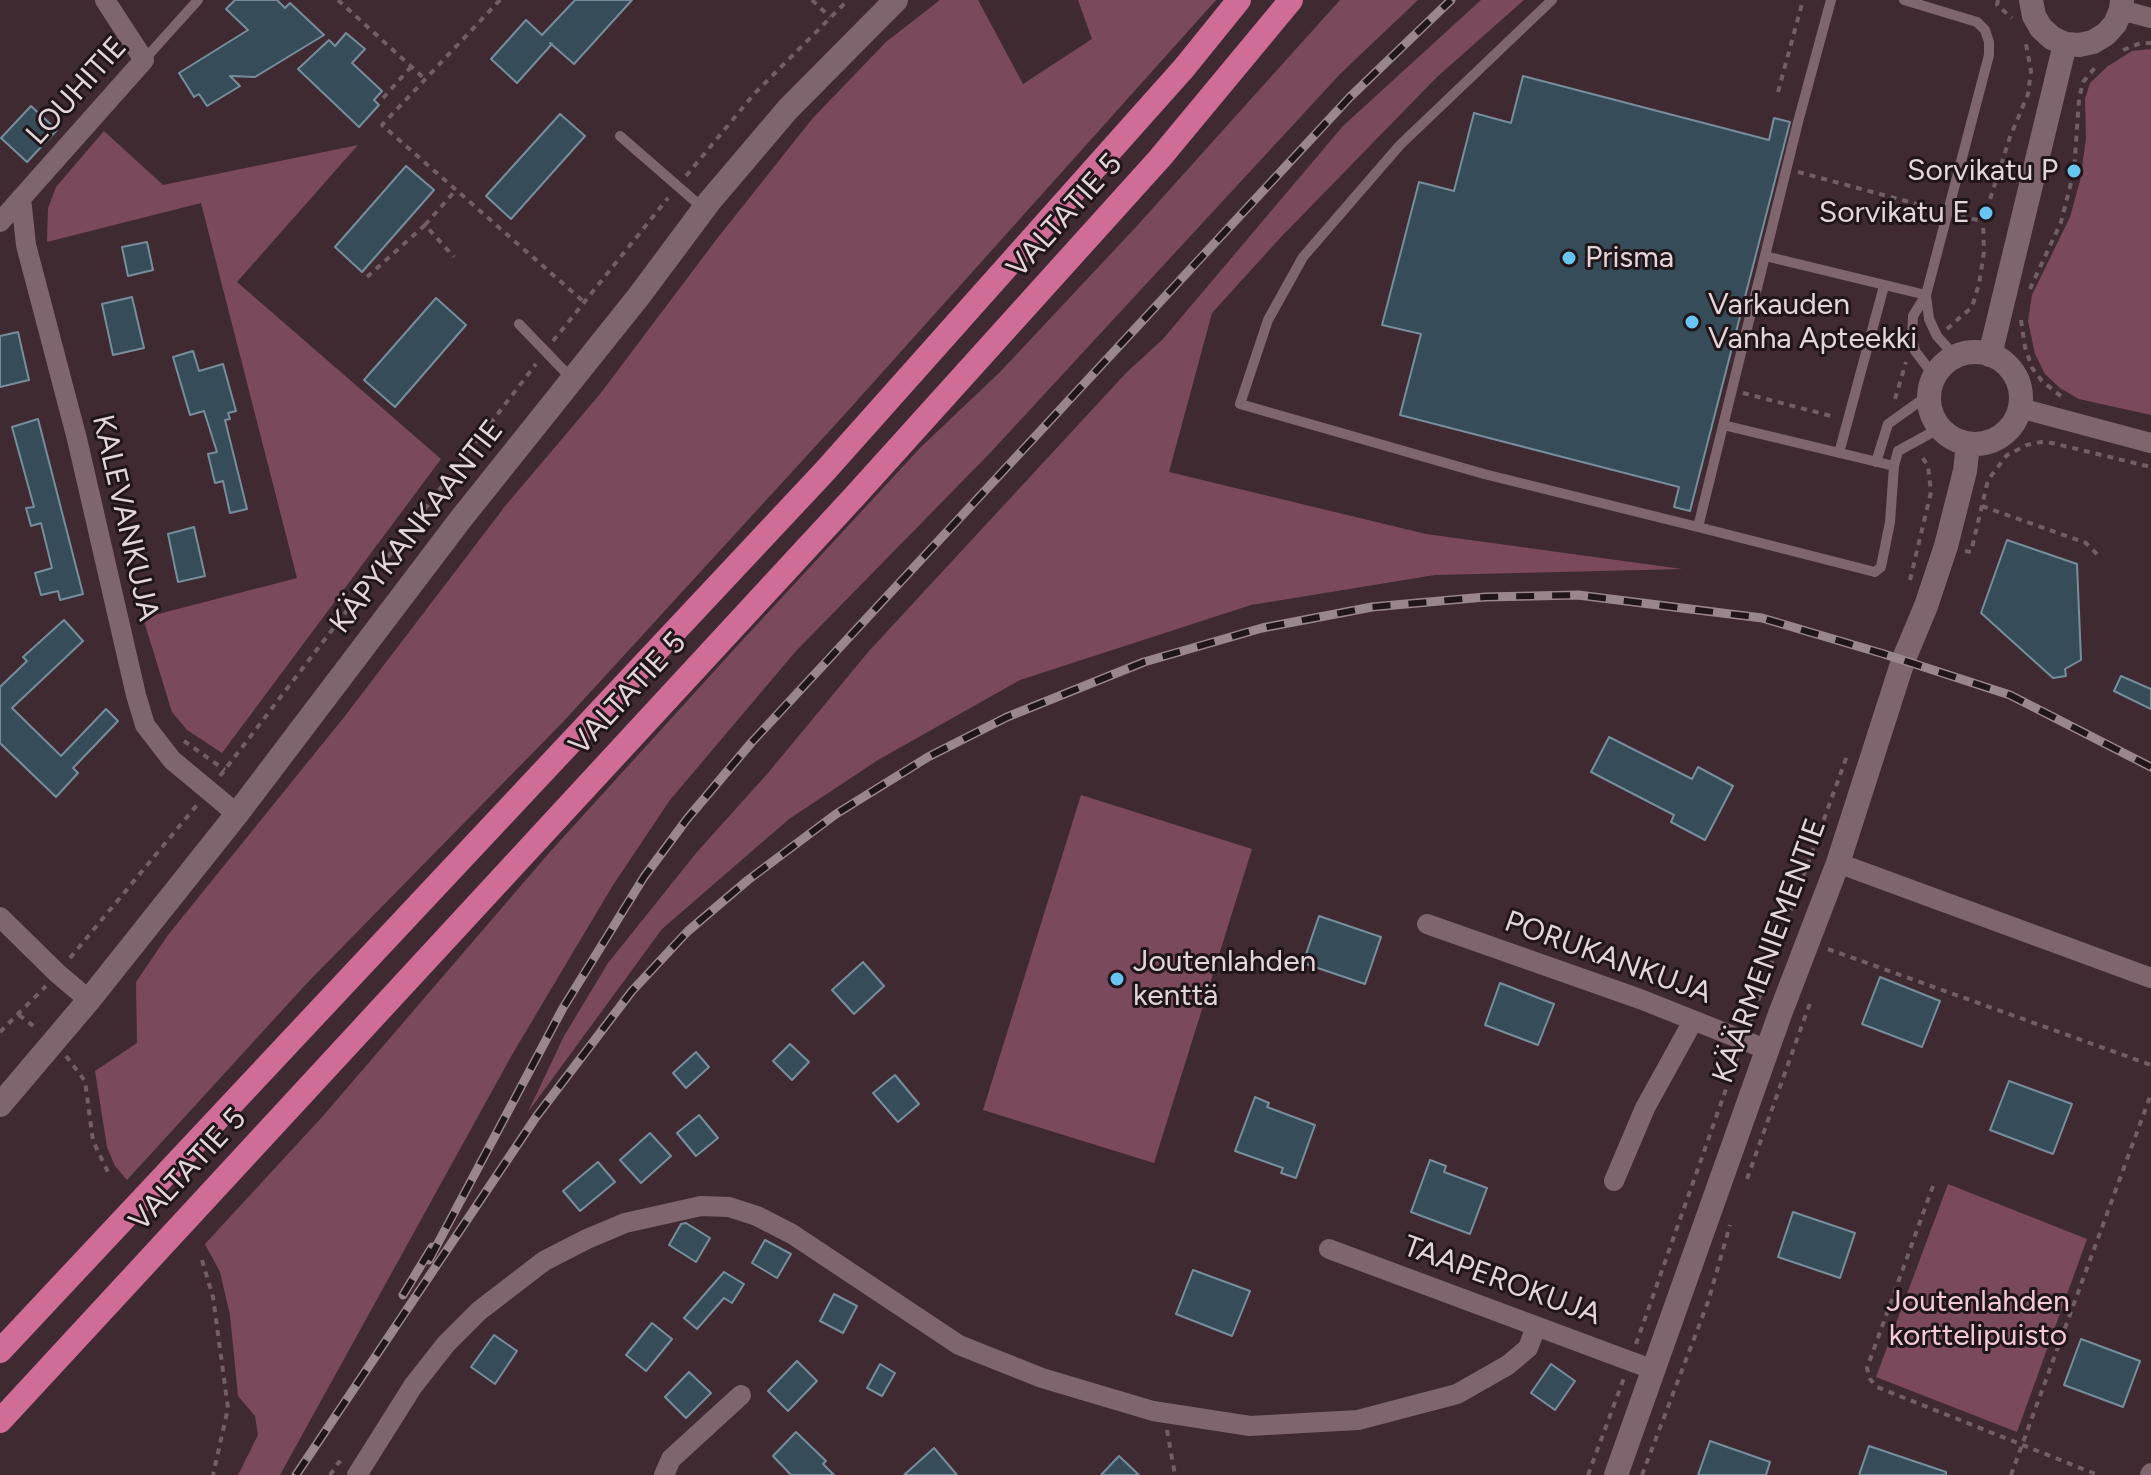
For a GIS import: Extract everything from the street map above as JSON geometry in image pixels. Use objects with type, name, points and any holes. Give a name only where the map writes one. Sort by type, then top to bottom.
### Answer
[{"type":"highway","name":"VALTATIE 5","points":[[0,1351],[9,1337],[825,471],[1184,68],[1239,0]]},
{"type":"highway","name":"VALTATIE 5","points":[[0,1421],[854,497],[1160,158],[1291,0]]},
{"type":"highway","points":[[1253,47],[1310,0]]},
{"type":"street","points":[[105,0],[144,60]]},
{"type":"street","name":"KÄPYKANKAANTIE","points":[[0,1105],[89,1000],[237,814],[460,520],[573,380],[704,209],[788,109],[896,0]]},
{"type":"street","points":[[2030,1],[2041,28],[2065,44],[2093,42],[2106,34],[2115,24],[2122,5],[2151,18]]},
{"type":"street","points":[[1990,355],[2065,44]]},
{"type":"street","name":"LOUHITIE","points":[[0,222],[144,60]]},
{"type":"street","name":"KALEVANKUJA","points":[[21,198],[26,245],[77,439],[145,725],[158,745],[208,792],[237,814]]},
{"type":"street","points":[[1979,353],[1990,355],[2012,370],[2021,395],[2020,408],[2007,432],[1982,444],[1968,444],[1940,428],[1934,418],[1932,386],[1940,369],[1956,357],[1979,353]]},
{"type":"street","points":[[2020,408],[2151,443]]},
{"type":"street","name":"KÄÄRMENIEMENTIE","points":[[1616,1475],[1838,863],[1903,661],[1926,606],[1946,546],[1965,471],[1968,444]]},
{"type":"street","points":[[1838,863],[2151,978]]},
{"type":"street","points":[[0,917],[89,1000]]},
{"type":"street","name":"PORUKANKUJA","points":[[1427,924],[1626,994],[1768,1050]]},
{"type":"street","points":[[1614,1181],[1645,1108],[1693,1021]]},
{"type":"street","points":[[357,1475],[413,1386],[446,1344],[479,1311],[544,1261],[587,1239],[625,1223],[701,1206],[729,1207],[757,1216],[792,1234],[959,1345],[1042,1378],[1163,1412],[1250,1426],[1358,1420],[1457,1394],[1508,1365],[1528,1348],[1536,1327]]},
{"type":"street","name":"TAAPEROKUJA","points":[[1329,1249],[1654,1370]]},
{"type":"street","points":[[664,1475],[671,1459],[741,1395]]},
{"type":"lane","name":"LOUHITIE","points":[[144,60],[198,0]]},
{"type":"lane","points":[[1552,0],[1400,145],[1303,257],[1268,320],[1240,404],[1484,474],[1875,572],[1881,567],[1884,552],[1898,451],[1940,428]]},
{"type":"lane","points":[[1698,527],[1785,171],[1831,0]]},
{"type":"lane","points":[[1876,462],[1888,424],[1932,386],[1915,351],[1913,316],[1926,295],[1989,55],[1985,30],[1977,22],[1904,0]]},
{"type":"lane","points":[[620,136],[704,209]]},
{"type":"lane","points":[[1765,256],[1926,295]]},
{"type":"lane","points":[[1839,453],[1884,286]]},
{"type":"lane","points":[[1926,295],[1929,319],[1937,336],[1956,357]]},
{"type":"lane","points":[[519,324],[573,380]]},
{"type":"lane","points":[[1723,425],[1894,466]]},
{"type":"path","points":[[338,0],[426,80]]},
{"type":"path","points":[[500,0],[382,125],[584,302]]},
{"type":"path","points":[[812,0],[830,17]]},
{"type":"path","points":[[0,1032],[57,973],[208,792],[546,350],[754,94],[848,0]]},
{"type":"path","points":[[1778,92],[1803,0]]},
{"type":"path","points":[[2117,52],[2151,42]]},
{"type":"path","points":[[2024,300],[2061,222],[2074,171],[2083,82],[2102,62]]},
{"type":"path","points":[[383,98],[412,67]]},
{"type":"path","points":[[1785,171],[1801,171],[1983,221]]},
{"type":"path","points":[[367,277],[425,225],[456,190]]},
{"type":"path","points":[[425,225],[454,257]]},
{"type":"path","points":[[2023,310],[2021,320],[2025,347],[2032,368],[2052,391],[2064,398]]},
{"type":"path","points":[[1731,391],[1848,420]]},
{"type":"path","points":[[1971,552],[1988,480],[2007,455],[2027,445],[2052,443],[2151,467]]},
{"type":"path","points":[[1982,506],[2086,543],[2101,558]]},
{"type":"path","points":[[181,738],[225,770]]},
{"type":"path","points":[[1828,949],[2151,1065]]},
{"type":"path","points":[[1744,1186],[1813,993]]},
{"type":"path","points":[[19,1015],[54,1042],[85,1081],[93,1141],[108,1172]]},
{"type":"path","points":[[1636,1345],[1738,1056]]},
{"type":"path","points":[[2011,1475],[2151,1094]]},
{"type":"path","points":[[1933,1186],[1867,1368],[1870,1379],[1877,1387],[2098,1475]]},
{"type":"path","points":[[1642,1475],[1708,1302],[1733,1216]]},
{"type":"path","points":[[202,1260],[213,1297],[228,1408],[213,1475]]},
{"type":"path","points":[[1588,1475],[1625,1375]]},
{"type":"path","points":[[1163,1412],[1175,1475]]},
{"type":"green space","points":[[940,0],[978,0],[1023,84],[1092,39],[1078,0],[1216,0],[845,414],[562,723],[308,982],[127,1180],[115,1166],[107,1147],[95,1071],[137,1043],[136,982],[168,935],[345,716],[506,505],[600,394],[812,119],[886,42]]},
{"type":"green space","points":[[1340,0],[1418,0],[1341,73],[990,453],[796,651],[670,800],[613,885],[513,1053],[280,1475],[238,1475],[258,1435],[255,1416],[238,1396],[230,1315],[220,1272],[205,1244],[323,1116],[549,853],[738,645],[920,448],[1000,372],[1136,227]]},
{"type":"green space","points":[[1481,0],[1524,0],[1437,77],[1281,237],[1212,313],[1169,472],[1426,534],[1682,569],[1435,575],[1251,605],[1020,680],[878,760],[789,819],[662,929],[528,1112],[564,1036],[608,963],[697,852],[768,773],[869,651],[1127,372],[1163,339],[1343,126]]},
{"type":"green space","points":[[2151,49],[2151,415],[2079,399],[2060,388],[2045,374],[2035,354],[2028,321],[2032,295],[2070,217],[2080,181],[2086,139],[2085,99],[2090,83],[2108,66],[2132,51]]},
{"type":"green space","points":[[104,131],[163,185],[358,145],[237,282],[441,459],[222,753],[187,730],[172,712],[143,618],[297,578],[201,203],[47,242],[48,208],[56,187]]},
{"type":"green space","name":"Joutenlahden kenttä","points":[[1081,795],[1252,849],[1154,1163],[983,1110]]},
{"type":"green space","name":"Joutenlahden korttelipuisto","points":[[1948,1184],[2087,1239],[2017,1432],[1876,1377]]},
{"type":"building","points":[[235,0],[277,0],[285,8],[290,3],[324,35],[255,77],[230,76],[240,86],[207,106],[199,94],[194,97],[179,73],[248,30],[226,9]]},
{"type":"building","points":[[575,0],[632,0],[574,64],[552,44],[517,83],[491,59],[526,20],[542,35]]},
{"type":"building","points":[[346,33],[365,49],[352,63],[382,91],[374,100],[379,105],[359,127],[298,69],[329,40],[335,46]]},
{"type":"building","name":"Prisma","points":[[1523,76],[1769,140],[1774,118],[1790,122],[1690,511],[1674,507],[1679,487],[1400,415],[1421,334],[1382,325],[1419,182],[1454,191],[1474,113],[1511,123]]},
{"type":"building","points":[[31,106],[57,130],[27,162],[1,138]]},
{"type":"building","points":[[560,114],[585,136],[511,219],[486,196]]},
{"type":"building","points":[[406,166],[434,190],[362,272],[335,247]]},
{"type":"building","points":[[147,242],[153,270],[128,276],[122,247]]},
{"type":"building","points":[[132,297],[144,348],[113,355],[102,304]]},
{"type":"building","points":[[436,298],[466,325],[395,407],[364,380]]},
{"type":"building","points":[[18,332],[29,380],[0,387],[0,336]]},
{"type":"building","points":[[193,351],[199,371],[223,364],[236,411],[228,413],[230,419],[225,420],[247,509],[230,513],[223,481],[215,483],[208,454],[217,452],[204,411],[190,415],[173,357]]},
{"type":"building","points":[[38,419],[83,594],[60,600],[58,591],[41,595],[35,573],[52,568],[41,523],[31,526],[26,508],[34,507],[12,427]]},
{"type":"building","points":[[194,527],[205,576],[178,582],[168,534]]},
{"type":"building","points":[[2007,540],[2077,564],[2081,660],[2065,669],[2066,676],[2053,678],[1981,613]]},
{"type":"building","points":[[64,620],[83,641],[12,708],[61,756],[106,709],[118,721],[73,768],[78,773],[56,797],[0,743],[0,687],[27,661],[23,657]]},
{"type":"building","points":[[2121,676],[2151,689],[2151,709],[2114,691]]},
{"type":"building","points":[[1609,737],[1692,779],[1698,767],[1733,786],[1705,840],[1671,822],[1674,815],[1591,772]]},
{"type":"building","points":[[1319,916],[1381,937],[1365,984],[1303,963]]},
{"type":"building","points":[[863,962],[884,986],[854,1014],[832,990]]},
{"type":"building","points":[[1880,977],[1940,1001],[1922,1047],[1862,1024]]},
{"type":"building","points":[[1500,983],[1554,1004],[1538,1045],[1485,1025]]},
{"type":"building","points":[[790,1044],[809,1062],[792,1080],[773,1061]]},
{"type":"building","points":[[696,1052],[709,1067],[686,1088],[673,1073]]},
{"type":"building","points":[[895,1075],[919,1104],[898,1122],[873,1093]]},
{"type":"building","points":[[2009,1081],[2072,1104],[2053,1154],[1990,1130]]},
{"type":"building","points":[[1255,1097],[1269,1103],[1267,1107],[1315,1125],[1296,1178],[1281,1173],[1283,1168],[1235,1151]]},
{"type":"building","points":[[699,1115],[718,1138],[696,1156],[677,1133]]},
{"type":"building","points":[[650,1133],[671,1156],[641,1183],[620,1160]]},
{"type":"building","points":[[1430,1160],[1446,1166],[1444,1172],[1487,1188],[1470,1234],[1411,1212]]},
{"type":"building","points":[[598,1162],[615,1182],[580,1211],[563,1191]]},
{"type":"building","points":[[1793,1212],[1855,1233],[1840,1278],[1778,1257]]},
{"type":"building","points":[[686,1223],[710,1238],[696,1262],[669,1245],[681,1224]]},
{"type":"building","points":[[765,1240],[791,1254],[777,1278],[752,1263]]},
{"type":"building","points":[[1193,1270],[1250,1291],[1232,1336],[1176,1314]]},
{"type":"building","points":[[724,1272],[744,1284],[732,1303],[724,1298],[697,1329],[684,1318]]},
{"type":"building","points":[[834,1294],[857,1306],[843,1333],[820,1321]]},
{"type":"building","points":[[652,1323],[672,1339],[646,1371],[626,1355]]},
{"type":"building","points":[[494,1335],[517,1351],[495,1384],[471,1367]]},
{"type":"building","points":[[2081,1339],[2140,1361],[2123,1407],[2064,1385]]},
{"type":"building","points":[[797,1361],[817,1381],[788,1411],[768,1391]]},
{"type":"building","points":[[880,1364],[895,1373],[882,1396],[867,1388]]},
{"type":"building","points":[[1551,1364],[1575,1381],[1555,1410],[1531,1393]]},
{"type":"building","points":[[689,1372],[711,1393],[686,1418],[665,1397]]},
{"type":"building","points":[[796,1432],[826,1461],[823,1464],[834,1475],[791,1475],[773,1456]]},
{"type":"building","points":[[1710,1441],[1770,1462],[1766,1475],[1698,1475]]},
{"type":"building","points":[[1869,1446],[1946,1472],[1946,1475],[1859,1475]]},
{"type":"building","points":[[934,1448],[957,1475],[904,1475]]},
{"type":"building","points":[[1119,1456],[1139,1475],[1101,1475]]},
{"type":"railway","points":[[429,1260],[563,1008],[644,877],[687,819],[751,743],[1350,97],[1451,0]]},
{"type":"railway","points":[[296,1475],[536,1117],[632,991],[688,931],[748,880],[836,814],[928,757],[1007,717],[1144,662],[1262,628],[1372,607],[1485,597],[1578,595],[1762,618],[1884,654],[2010,695],[2151,767]]},
{"type":"railway","points":[[403,1295],[432,1247]]},
{"type":"place","name":"Sorvikatu P","points":[[2074,171]]},
{"type":"place","name":"Sorvikatu E","points":[[1986,213]]},
{"type":"place","name":"Prisma","points":[[1569,258]]},
{"type":"place","name":"Varkauden Vanha Apteekki","points":[[1692,322]]},
{"type":"place","name":"Joutenlahden kenttä","points":[[1117,979]]}]
